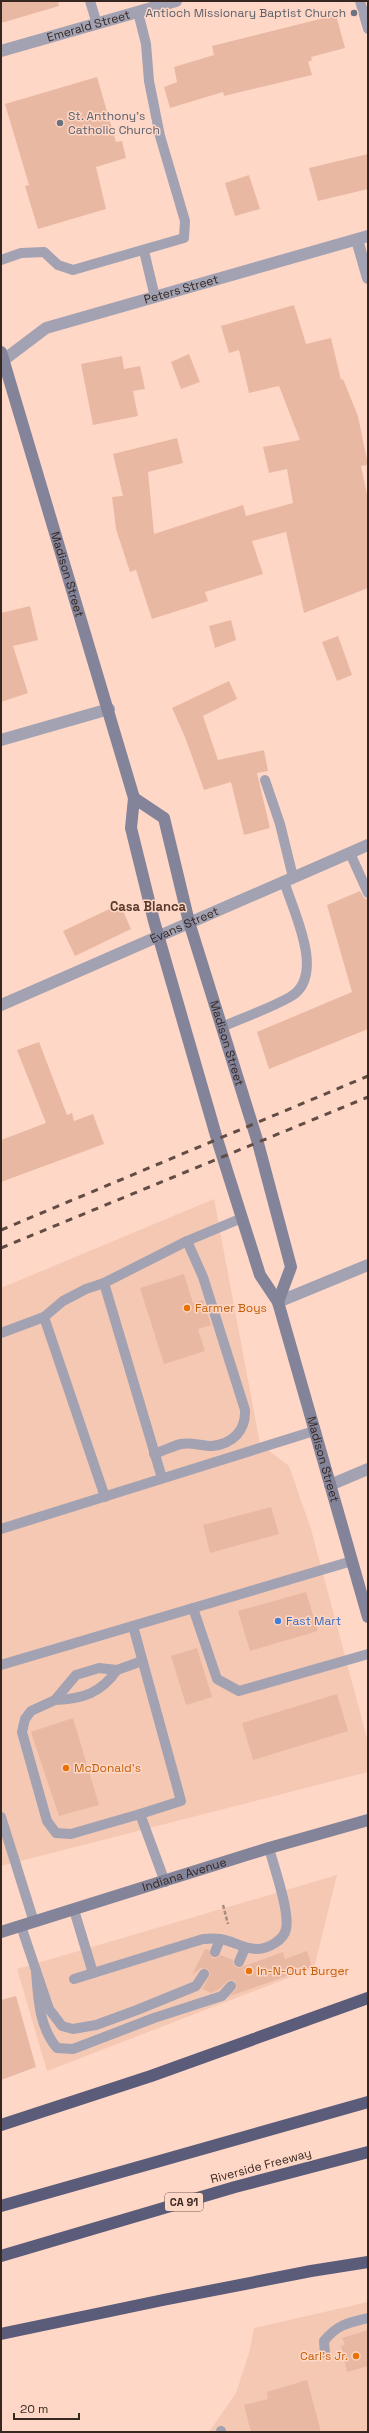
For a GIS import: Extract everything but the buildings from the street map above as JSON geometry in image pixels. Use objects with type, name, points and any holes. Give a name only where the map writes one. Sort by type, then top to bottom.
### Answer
[{"type":"highway","points":[[1,2124],[151,2076],[368,1998]]},
{"type":"highway","points":[[1,2206],[368,2102]]},
{"type":"highway","name":"Riverside Freeway","points":[[1,2256],[235,2187],[368,2152]]},
{"type":"highway","points":[[1,2334],[210,2290],[368,2262]]},
{"type":"street","name":"Emerald Street","points":[[1,51],[176,1]]},
{"type":"street","points":[[362,238],[368,278]]},
{"type":"street","name":"Peters Street","points":[[2,358],[46,328],[362,238]]},
{"type":"street","name":"Madison Street","points":[[2,358],[109,709],[134,798],[131,828],[159,936],[217,1139],[260,1276],[278,1302],[368,1617]]},
{"type":"street","points":[[1,740],[109,709]]},
{"type":"street","name":"Madison Street","points":[[134,798],[164,818],[189,922],[258,1143],[291,1267],[278,1302]]},
{"type":"street","name":"Evans Street","points":[[1,1005],[368,845]]},
{"type":"street","points":[[278,1302],[368,1265]]},
{"type":"street","points":[[330,1485],[368,1468]]},
{"type":"street","name":"Indiana Avenue","points":[[1,1932],[165,1882],[269,1848],[368,1820]]},
{"type":"lane","points":[[90,1],[97,24]]},
{"type":"lane","points":[[360,1],[368,29]]},
{"type":"lane","points":[[1,260],[21,253],[44,252],[58,265],[73,270],[144,251],[184,238],[186,231],[182,207],[160,136],[149,81],[146,44],[138,12]]},
{"type":"lane","points":[[144,251],[155,297]]},
{"type":"lane","points":[[222,1027],[291,997],[303,984],[309,959],[288,879],[280,824],[266,780]]},
{"type":"lane","points":[[350,852],[368,893]]},
{"type":"lane","points":[[1,1333],[44,1317],[63,1301],[104,1283],[187,1241],[242,1218]]},
{"type":"lane","points":[[154,1454],[181,1444],[211,1446],[225,1444],[241,1432],[246,1421],[245,1410],[203,1277],[187,1241]]},
{"type":"lane","points":[[104,1283],[162,1478]]},
{"type":"lane","points":[[44,1317],[105,1496]]},
{"type":"lane","points":[[1,1529],[314,1431]]},
{"type":"lane","points":[[1,1665],[352,1561]]},
{"type":"lane","points":[[193,1608],[217,1679],[239,1691],[368,1654]]},
{"type":"lane","points":[[118,1670],[100,1690],[78,1697],[55,1700],[31,1711],[25,1719],[22,1732],[47,1821],[56,1833],[71,1834],[181,1801],[133,1626]]},
{"type":"lane","points":[[55,1700],[76,1675],[98,1668],[118,1670],[142,1661]]},
{"type":"lane","points":[[140,1814],[165,1882]]},
{"type":"lane","points":[[1,1817],[3,1834],[34,1922]]},
{"type":"lane","points":[[74,1979],[203,1939],[220,1939],[245,1948],[259,1949],[276,1942],[284,1936],[287,1929],[286,1914],[269,1848]]},
{"type":"lane","points":[[74,1910],[93,1973]]},
{"type":"lane","points":[[21,1926],[49,2009],[62,2026],[73,2029],[96,2025],[196,1986],[204,1974]]},
{"type":"lane","points":[[215,1952],[220,1939]]},
{"type":"lane","points":[[239,1962],[245,1948]]},
{"type":"lane","points":[[36,1971],[39,2007],[47,2037],[57,2048],[73,2049],[154,2018],[222,1996],[231,1986]]},
{"type":"lane","points":[[325,2353],[324,2341],[338,2326],[368,2318]]},
{"type":"path","points":[[223,1905],[229,1926]]},
{"type":"shaded area","points":[[214,1199],[260,1444],[289,1466],[311,1529],[368,1742],[368,1772],[1,1866],[1,1288]]},
{"type":"shaded area","points":[[337,1875],[314,1968],[47,2071],[17,1969]]},
{"type":"shaded area","points":[[368,2302],[368,2432],[209,2432],[236,2393],[249,2353],[254,2328]]},
{"type":"railway","points":[[1,1230],[368,1076]]},
{"type":"railway","points":[[1,1248],[368,1097]]},
{"type":"place","name":"Antioch Missionary Baptist Church","points":[[354,13]]},
{"type":"place","name":"St. Anthony's Catholic Church","points":[[60,123]]},
{"type":"place","name":"Farmer Boys","points":[[187,1308]]},
{"type":"place","name":"Fast Mart","points":[[278,1621]]},
{"type":"place","name":"McDonald's","points":[[66,1768]]},
{"type":"place","name":"In-N-Out Burger","points":[[249,1971]]},
{"type":"place","name":"Carl's Jr.","points":[[356,2356]]},
{"type":"district","name":"Casa Blanca","points":[[148,906]]}]
